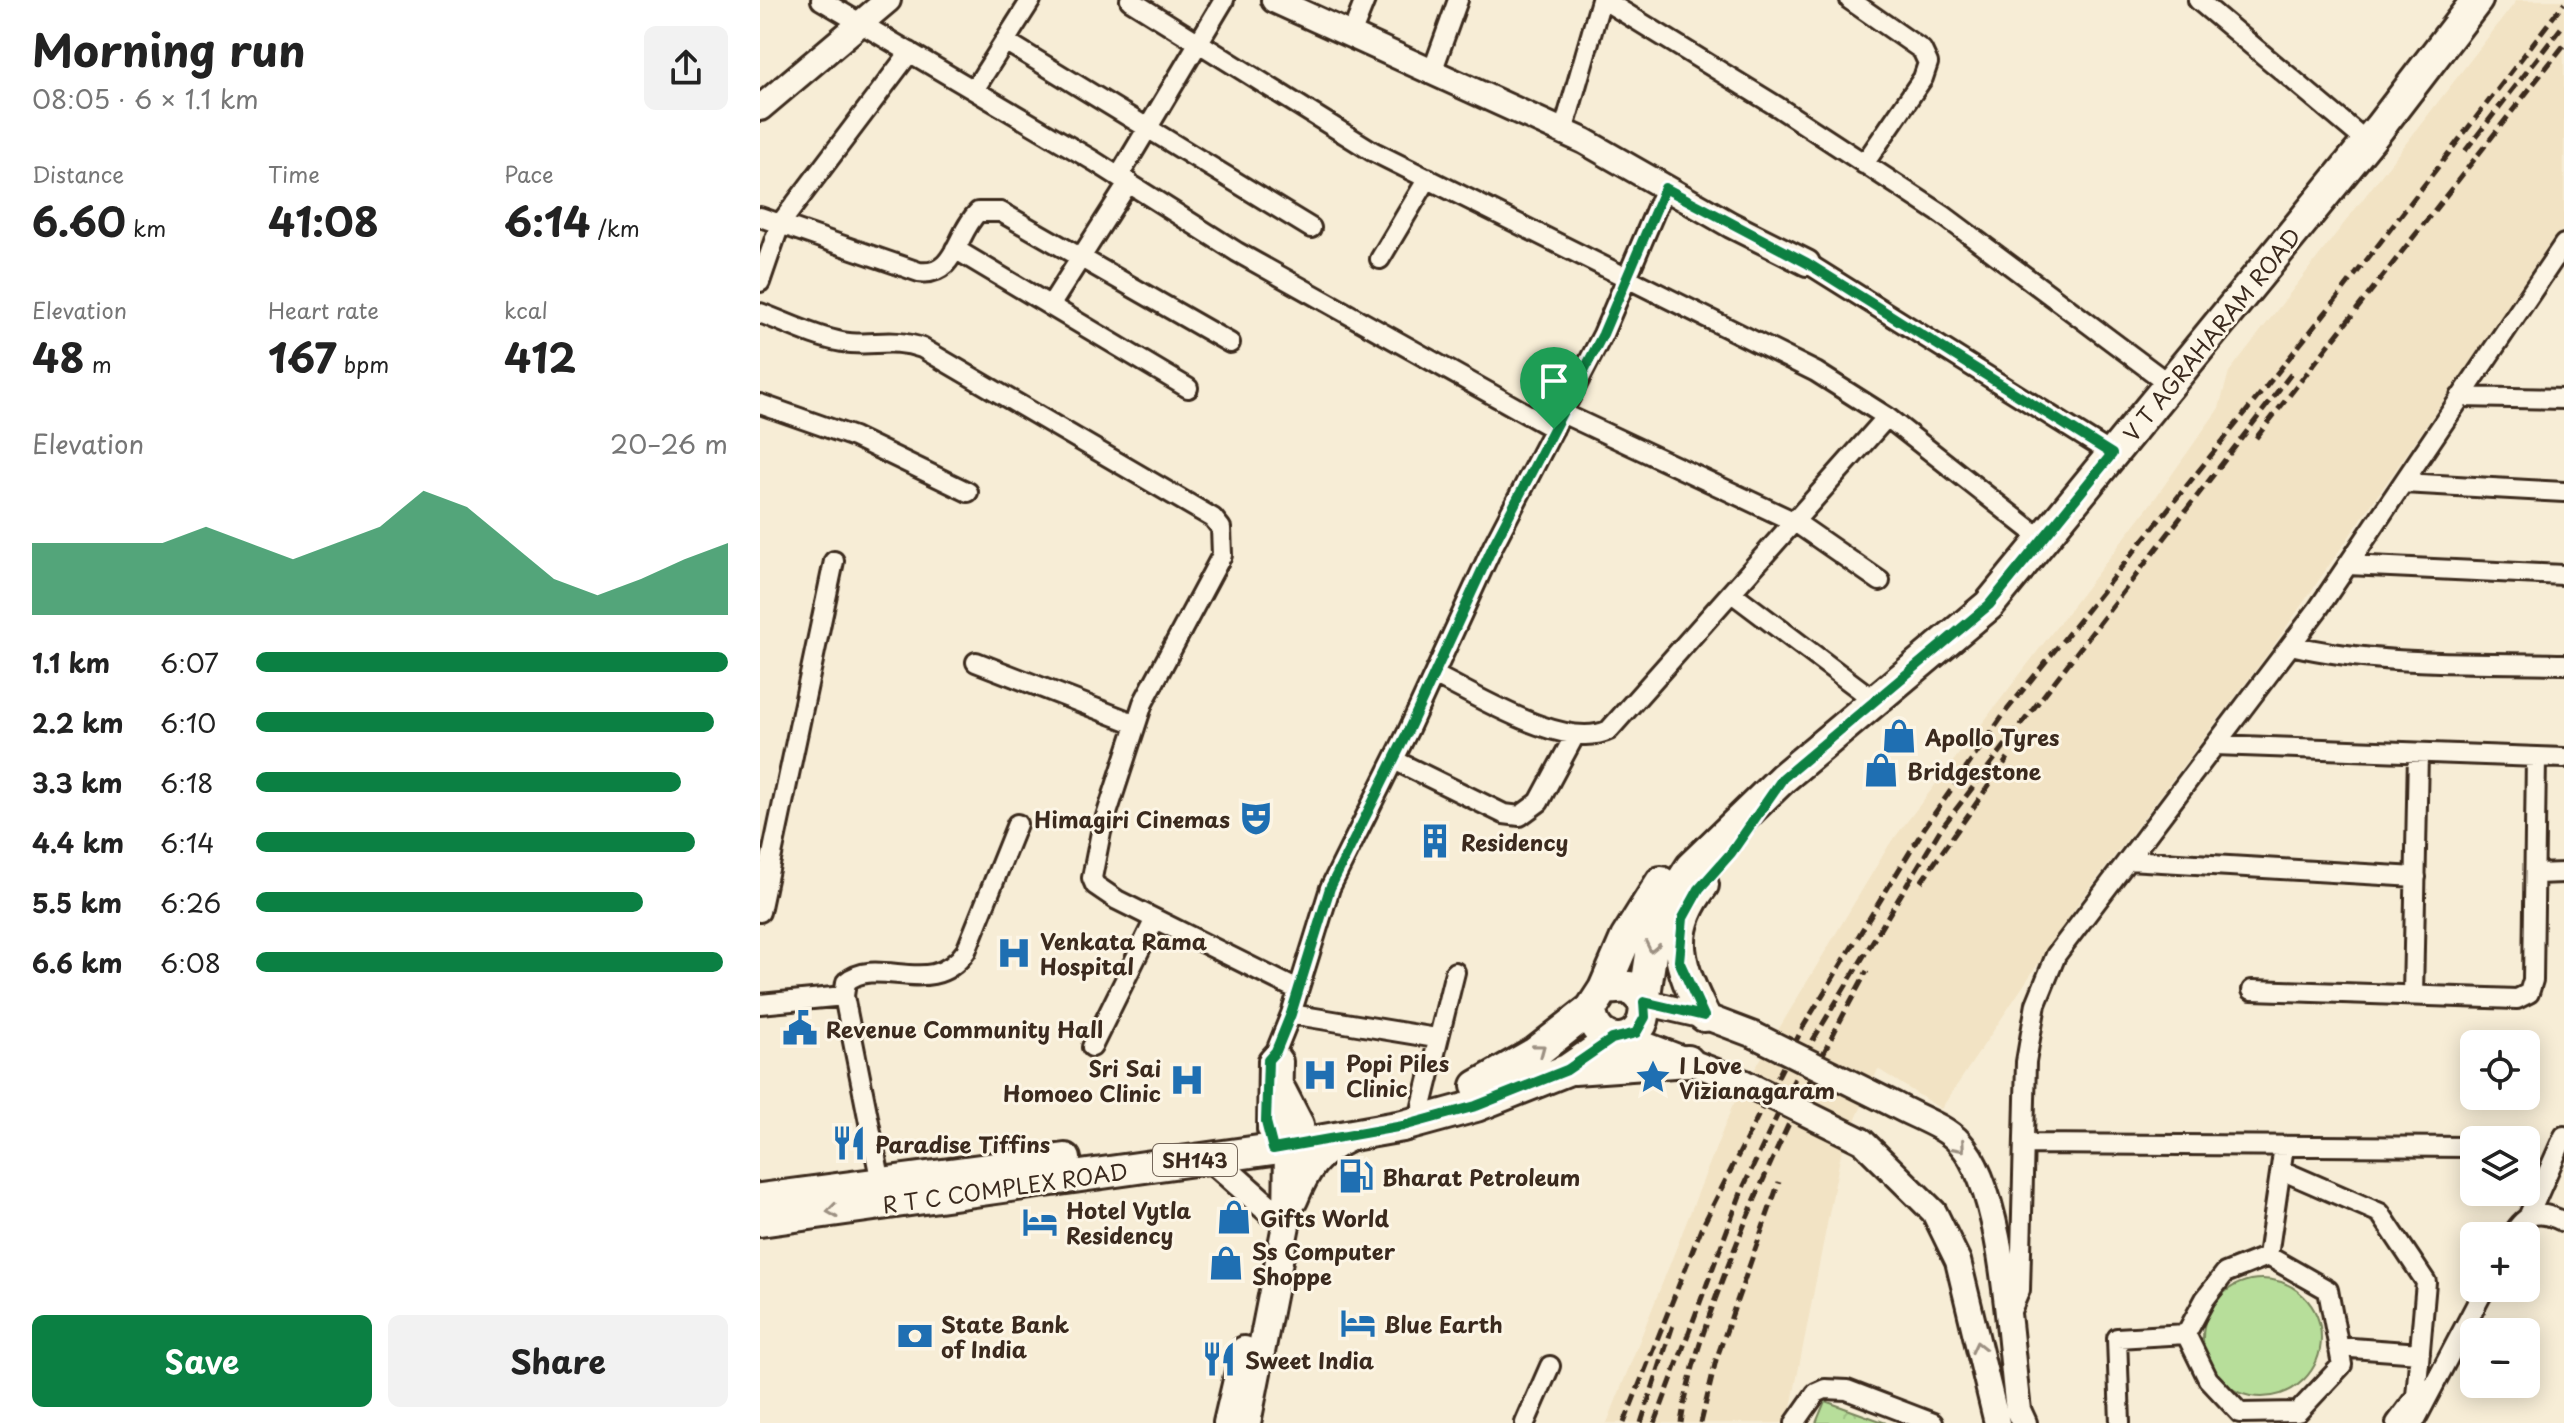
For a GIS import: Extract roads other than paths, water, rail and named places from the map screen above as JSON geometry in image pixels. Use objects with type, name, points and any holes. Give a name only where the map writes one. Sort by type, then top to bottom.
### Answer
[{"type":"main road","name":"V T AGRAHARAM ROAD","points":[[1783,778],[1989,605],[2367,142],[2468,4]]},
{"type":"main road","points":[[1632,1024],[1598,1031],[1598,999],[1626,938],[1653,891],[1705,830],[1783,778]]},
{"type":"main road","points":[[1704,1016],[1679,961],[1683,918],[1699,889],[1731,853],[1783,778]]},
{"type":"main road","points":[[1632,1024],[1662,912],[1691,867],[1783,778]]},
{"type":"main road","points":[[1598,999],[1612,986],[1629,987],[1632,1024]]},
{"type":"main road","name":"SH143","points":[[1281,1141],[1422,1106],[1502,1074],[1598,999]]},
{"type":"main road","name":"R T C COMPLEX ROAD","points":[[760,1199],[1403,1126],[1476,1106],[1567,1070],[1632,1024]]},
{"type":"main road","points":[[1567,1070],[1688,1061]]},
{"type":"main road","points":[[1247,1423],[1255,1341],[1279,1216],[1281,1092]]},
{"type":"main road","points":[[1279,1216],[1312,1162],[1328,1148],[1361,1132]]},
{"type":"main road","name":"R T C COMPLEX ROAD","points":[[760,1221],[1211,1158],[1281,1141]]},
{"type":"main road","points":[[1211,1158],[1279,1216]]},
{"type":"main road","points":[[1227,1423],[1255,1341]]},
{"type":"street","points":[[821,0],[1124,179],[1237,252],[1558,421],[1795,522],[1880,581]]},
{"type":"street","points":[[760,108],[888,0]]},
{"type":"street","points":[[974,90],[1031,0]]},
{"type":"street","points":[[1130,0],[1372,151],[1816,372],[1887,417],[2042,539]]},
{"type":"street","points":[[1050,306],[1224,0]]},
{"type":"street","points":[[1274,0],[1563,132],[1807,263],[2112,454]]},
{"type":"street","points":[[1351,35],[1365,0]]},
{"type":"street","points":[[1432,72],[1458,0]]},
{"type":"street","points":[[1563,132],[1603,0],[1943,215],[2169,384]]},
{"type":"street","points":[[1850,0],[1922,50],[1928,63],[1923,78],[1864,164]]},
{"type":"street","points":[[2198,0],[2367,142]]},
{"type":"street","points":[[1005,41],[1147,131],[1311,228]]},
{"type":"street","points":[[760,282],[780,224],[910,52]]},
{"type":"street","points":[[1380,259],[1428,178]]},
{"type":"street","points":[[1281,1141],[1268,1060],[1276,1051],[1291,1014],[1330,888],[1394,760],[1493,546],[1627,278],[1665,188]]},
{"type":"street","points":[[760,217],[919,272],[940,271],[972,218],[978,212],[993,210],[1230,343]]},
{"type":"street","points":[[2006,1322],[2020,1290],[2026,1062],[2036,1004],[2056,955],[2291,645],[2564,244]]},
{"type":"street","points":[[955,249],[1188,388]]},
{"type":"street","points":[[760,313],[838,341],[900,340],[922,348],[1213,518],[1221,528],[1224,542],[1218,567],[1143,703],[1101,832],[1092,878],[1103,892],[1298,990]]},
{"type":"street","points":[[2460,397],[2564,399]]},
{"type":"street","points":[[760,404],[854,437],[968,492]]},
{"type":"street","points":[[1434,675],[1556,732],[1575,735],[1602,733],[1619,722],[1887,417]]},
{"type":"street","points":[[2403,483],[2564,492]]},
{"type":"street","points":[[760,912],[834,561]]},
{"type":"street","points":[[2348,565],[2564,575]]},
{"type":"street","points":[[1732,593],[1874,700]]},
{"type":"street","points":[[2291,645],[2347,657],[2389,660],[2564,664]]},
{"type":"street","points":[[976,662],[1136,724]]},
{"type":"street","points":[[1394,760],[1504,814],[1520,816],[1539,802],[1575,735]]},
{"type":"street","points":[[2215,745],[2564,758]]},
{"type":"street","points":[[2413,995],[2418,753]]},
{"type":"street","points":[[2252,990],[2517,999],[2529,993],[2533,980],[2536,757]]},
{"type":"street","points":[[881,1183],[844,996],[846,982],[861,974],[940,974],[956,965],[966,951],[1017,824]]},
{"type":"street","points":[[2128,860],[2416,877]]},
{"type":"street","points":[[2535,874],[2564,873]]},
{"type":"street","points":[[1092,1047],[1155,919]]},
{"type":"street","points":[[1422,1106],[1436,1038],[1455,972]]},
{"type":"street","points":[[760,1004],[844,996]]},
{"type":"street","points":[[1291,1014],[1436,1038]]},
{"type":"street","points":[[1632,1024],[1704,1016],[1754,1035],[1895,1105],[1959,1141],[1982,1178],[1997,1233],[2018,1410],[2024,1423]]},
{"type":"street","points":[[1632,1024],[1688,1061],[1743,1082],[1862,1141],[1934,1212],[1958,1261],[1997,1423]]},
{"type":"street","points":[[1276,1051],[1283,1061],[1281,1092]]},
{"type":"street","points":[[2523,1222],[2564,1136]]},
{"type":"street","points":[[2025,1144],[2460,1147]]},
{"type":"street","points":[[2268,1256],[2284,1146]]},
{"type":"street","points":[[2281,1170],[2380,1213],[2426,1282],[2416,1396],[2396,1423]]},
{"type":"street","points":[[2529,1215],[2541,1213],[2564,1222]]},
{"type":"street","points":[[2186,1334],[2205,1299],[2225,1273],[2268,1256]]},
{"type":"street","points":[[2186,1334],[2208,1379],[2240,1413],[2279,1418],[2298,1412],[2342,1365],[2328,1290],[2268,1256]]},
{"type":"street","points":[[2414,1423],[2478,1302]]},
{"type":"street","points":[[2120,1423],[2117,1338],[2186,1334]]},
{"type":"street","points":[[2338,1347],[2420,1353]]},
{"type":"street","points":[[1525,1423],[1550,1366]]},
{"type":"street","points":[[1795,1423],[1816,1393],[1835,1388],[1933,1423]]},
{"type":"railway","points":[[1624,1423],[1701,1229],[1803,1027],[1925,827],[2007,710],[2342,292],[2564,3]]},
{"type":"railway","points":[[2465,151],[2564,24]]},
{"type":"railway","points":[[2256,438],[2564,45]]},
{"type":"railway","points":[[1655,1423],[1742,1190],[1813,1040],[1940,830],[2291,374]]},
{"type":"railway","points":[[1921,882],[2008,758]]},
{"type":"railway","points":[[1681,1423],[1702,1337],[1748,1217],[1796,1110],[1867,971]]},
{"type":"railway","points":[[1701,1423],[1716,1360],[1779,1182]]},
{"type":"railway","points":[[1641,1423],[1674,1322]]},
{"type":"place","name":"Apollo Tyres","points":[[1899,736]]},
{"type":"place","name":"Bridgestone","points":[[1881,770]]},
{"type":"place","name":"Himagiri Cinemas","points":[[1256,818]]},
{"type":"place","name":"Residency","points":[[1435,841]]},
{"type":"place","name":"Venkata Rama Hospital","points":[[1014,953]]},
{"type":"place","name":"Revenue Community Hall","points":[[800,1028]]},
{"type":"place","name":"Popi Piles Clinic","points":[[1320,1075]]},
{"type":"place","name":"I Love Vizianagaram","points":[[1653,1077]]},
{"type":"place","name":"Sri Sai Homoeo Clinic","points":[[1187,1080]]},
{"type":"place","name":"Paradise Tiffins","points":[[849,1143]]},
{"type":"place","name":"Bharat Petroleum","points":[[1356,1176]]},
{"type":"place","name":"Gifts World","points":[[1234,1217]]},
{"type":"place","name":"Hotel Vytla Residency","points":[[1040,1222]]},
{"type":"place","name":"Ss Computer Shoppe","points":[[1226,1263]]},
{"type":"place","name":"Blue Earth","points":[[1358,1323]]},
{"type":"place","name":"State Bank of India","points":[[915,1336]]},
{"type":"place","name":"Sweet India","points":[[1219,1359]]}]
